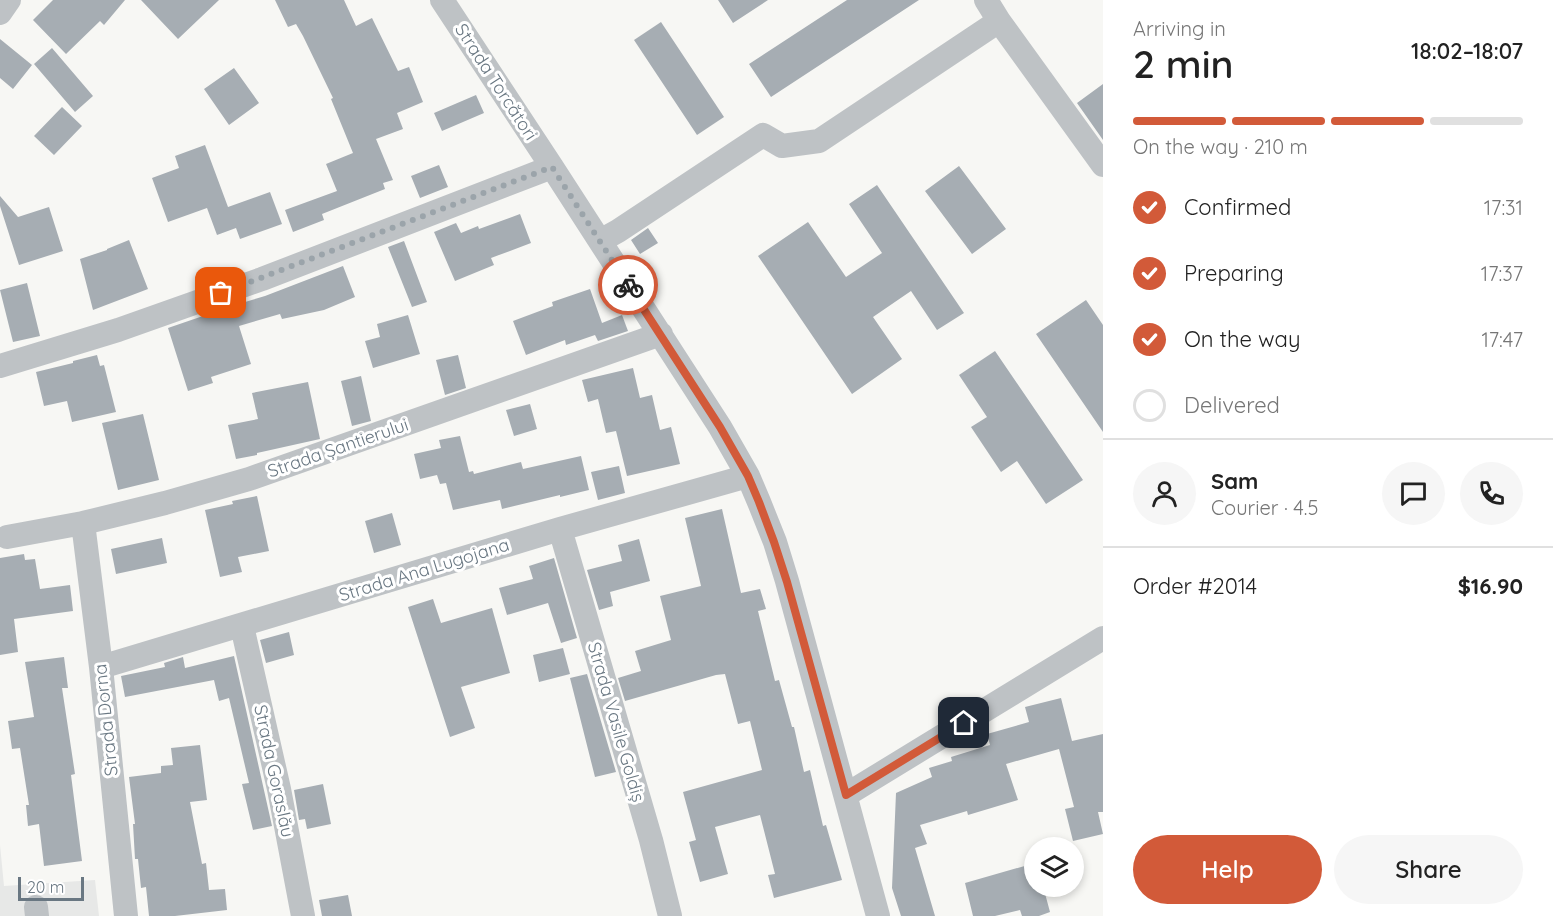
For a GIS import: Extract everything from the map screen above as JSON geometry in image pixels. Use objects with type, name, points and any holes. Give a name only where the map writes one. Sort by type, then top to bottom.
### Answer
[{"type":"street","points":[[0,13],[9,0]]},
{"type":"street","name":"Strada Torcători","points":[[442,0],[661,334],[748,476],[784,572],[878,916]]},
{"type":"street","points":[[986,0],[1103,165]]},
{"type":"street","points":[[600,241],[763,135],[782,146],[819,141],[999,21]]},
{"type":"street","points":[[0,366],[118,330],[262,279],[552,167]]},
{"type":"street","name":"Strada Șantierului","points":[[8,537],[83,523],[249,479],[661,334]]},
{"type":"street","name":"Strada Ana Lugojana","points":[[101,667],[560,529],[748,476]]},
{"type":"street","name":"Strada Dorna","points":[[83,523],[101,667],[126,916]]},
{"type":"street","name":"Strada Vasile Goldiș","points":[[560,529],[648,829],[670,916]]},
{"type":"street","name":"Strada Goraslău","points":[[242,626],[279,789],[303,916]]},
{"type":"street","points":[[846,795],[1103,638]]},
{"type":"shaded area","points":[[0,845],[4,886],[95,880],[99,916],[0,916]]},
{"type":"building","points":[[53,0],[125,0],[104,25],[100,21],[66,54],[33,20]]},
{"type":"building","points":[[141,0],[219,0],[178,39]]},
{"type":"building","points":[[275,0],[344,0],[356,26],[372,18],[398,71],[409,67],[423,102],[397,113],[403,129],[376,139],[393,180],[383,183],[385,189],[322,214],[324,220],[293,232],[285,210],[337,191],[326,164],[353,153],[331,99],[333,98],[303,36],[296,24],[288,27]]},
{"type":"building","points":[[718,0],[768,0],[733,23]]},
{"type":"building","points":[[847,0],[919,0],[771,97],[749,64]]},
{"type":"building","points":[[661,22],[724,117],[697,135],[634,40]]},
{"type":"building","points":[[0,39],[32,65],[13,89],[0,78]]},
{"type":"building","points":[[52,48],[93,96],[75,112],[34,64]]},
{"type":"building","points":[[234,68],[259,103],[229,125],[204,89]]},
{"type":"building","points":[[1103,84],[1103,140],[1077,103]]},
{"type":"building","points":[[476,95],[484,113],[442,131],[434,113]]},
{"type":"building","points":[[62,107],[82,126],[54,155],[34,136]]},
{"type":"building","points":[[205,145],[228,207],[270,192],[282,224],[240,239],[236,228],[217,235],[207,208],[168,222],[152,178],[179,168],[175,156]]},
{"type":"building","points":[[439,165],[448,187],[420,198],[411,176]]},
{"type":"building","points":[[959,166],[1006,229],[972,254],[925,191]]},
{"type":"building","points":[[877,185],[964,313],[937,330],[911,291],[873,317],[902,359],[852,394],[758,256],[808,222],[846,277],[882,253],[849,204]]},
{"type":"building","points":[[0,196],[18,217],[49,207],[63,251],[19,265],[0,206]]},
{"type":"building","points":[[520,214],[531,243],[491,258],[494,265],[455,281],[434,232],[456,223],[461,233]]},
{"type":"building","points":[[648,228],[658,243],[640,254],[631,240]]},
{"type":"building","points":[[129,240],[148,289],[93,310],[80,259]]},
{"type":"building","points":[[404,241],[427,302],[412,307],[388,247]]},
{"type":"building","points":[[343,266],[355,297],[324,310],[282,319],[280,314],[239,326],[251,364],[211,377],[213,383],[188,391],[168,328],[265,296]]},
{"type":"building","points":[[27,283],[40,336],[13,342],[0,290]]},
{"type":"building","points":[[590,289],[602,323],[622,315],[628,331],[598,341],[595,335],[566,345],[565,340],[526,355],[513,321],[553,306],[552,302]]},
{"type":"building","points":[[1086,300],[1103,325],[1103,432],[1036,334]]},
{"type":"building","points":[[408,315],[420,354],[373,368],[365,341],[380,337],[377,324]]},
{"type":"building","points":[[995,351],[1083,480],[1046,504],[1017,461],[1001,472],[971,427],[987,417],[959,375]]},
{"type":"building","points":[[97,355],[100,366],[104,365],[116,412],[72,422],[67,401],[44,406],[36,372]]},
{"type":"building","points":[[458,355],[466,388],[445,395],[436,360]]},
{"type":"building","points":[[633,368],[640,398],[652,395],[660,430],[671,427],[680,464],[627,476],[616,431],[606,433],[598,399],[588,402],[582,380]]},
{"type":"building","points":[[361,376],[371,421],[352,426],[341,381]]},
{"type":"building","points":[[308,382],[320,439],[236,459],[228,425],[258,419],[252,393]]},
{"type":"building","points":[[530,404],[537,429],[514,436],[506,410]]},
{"type":"building","points":[[143,414],[159,480],[118,490],[102,423]]},
{"type":"building","points":[[460,436],[469,472],[473,471],[474,474],[521,462],[523,469],[581,456],[589,490],[502,509],[500,500],[453,510],[446,483],[440,484],[437,475],[420,479],[414,454],[441,448],[439,440]]},
{"type":"building","points":[[619,466],[625,493],[598,500],[591,472]]},
{"type":"building","points":[[257,496],[269,551],[238,557],[242,572],[220,577],[205,510]]},
{"type":"building","points":[[722,509],[741,593],[760,589],[766,609],[758,611],[775,681],[779,680],[792,727],[794,727],[804,772],[810,770],[823,826],[826,825],[842,880],[774,898],[768,875],[775,874],[760,815],[715,827],[728,874],[700,882],[689,842],[696,840],[683,792],[762,770],[750,721],[738,724],[725,674],[625,701],[618,678],[641,671],[635,651],[671,640],[660,596],[701,586],[685,518]]},
{"type":"building","points":[[392,513],[401,545],[374,553],[365,521]]},
{"type":"building","points":[[162,538],[167,563],[116,574],[111,549]]},
{"type":"building","points":[[639,539],[650,581],[610,592],[613,606],[599,610],[587,570],[622,561],[618,545]]},
{"type":"building","points":[[24,554],[25,560],[35,559],[40,589],[70,585],[73,611],[14,619],[18,652],[0,655],[0,558]]},
{"type":"building","points":[[554,558],[577,638],[561,643],[548,603],[507,615],[499,588],[533,579],[529,566]]},
{"type":"building","points":[[433,599],[441,623],[492,608],[510,673],[461,687],[475,728],[450,737],[408,607]]},
{"type":"building","points":[[289,632],[294,655],[266,663],[260,640]]},
{"type":"building","points":[[563,648],[570,674],[539,682],[533,655]]},
{"type":"building","points":[[234,656],[272,826],[253,830],[242,784],[249,783],[229,698],[219,701],[214,680],[125,697],[121,676],[165,667],[164,663],[183,657],[185,668]]},
{"type":"building","points":[[64,657],[68,688],[62,688],[75,774],[71,775],[82,861],[44,866],[39,824],[28,826],[26,805],[29,805],[20,748],[12,749],[8,721],[34,717],[25,662]]},
{"type":"building","points":[[587,674],[616,772],[595,777],[570,678]]},
{"type":"building","points":[[1061,698],[1072,741],[1103,734],[1103,812],[1098,812],[1103,834],[1084,838],[1072,837],[1065,809],[1074,807],[1059,749],[1006,764],[1018,800],[968,815],[967,811],[920,825],[927,844],[915,848],[935,916],[901,916],[892,888],[896,793],[932,777],[929,768],[952,761],[951,757],[990,745],[987,734],[1029,722],[1025,707]]},
{"type":"building","points":[[200,745],[207,800],[190,802],[202,864],[206,863],[209,890],[225,889],[227,910],[175,916],[149,916],[146,887],[141,888],[138,859],[135,859],[133,824],[135,824],[129,777],[161,773],[161,766],[173,765],[171,748]]},
{"type":"building","points":[[323,784],[331,824],[307,829],[305,819],[299,820],[294,790]]},
{"type":"building","points":[[1024,866],[1024,897],[1046,897],[1050,912],[1039,916],[1022,916],[1020,910],[995,916],[973,916],[965,883]]},
{"type":"building","points":[[348,895],[352,916],[322,916],[319,900]]},
{"type":"way so far","points":[[221,293],[552,167],[628,285]]},
{"type":"route","points":[[628,285],[720,427],[748,476],[787,582],[846,795],[964,723]]}]
